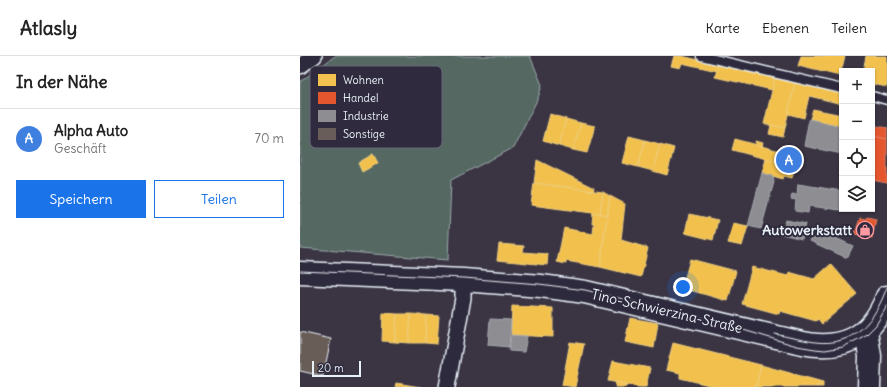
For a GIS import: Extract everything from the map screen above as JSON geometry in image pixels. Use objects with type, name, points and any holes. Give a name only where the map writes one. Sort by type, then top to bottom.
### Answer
[{"type":"main road","name":"Tino-Schwierzina-Straße","points":[[300,273],[463,280],[540,286],[586,292],[815,346],[842,344],[866,331]]},
{"type":"main road","points":[[869,387],[870,356],[866,331],[878,315],[887,296]]},
{"type":"street","points":[[300,66],[314,56]]},
{"type":"street","points":[[447,387],[463,298],[463,280]]},
{"type":"lane","points":[[701,56],[839,88]]},
{"type":"lane","points":[[875,97],[887,100]]},
{"type":"green space","points":[[335,56],[530,56],[542,85],[538,98],[513,148],[451,180],[448,260],[300,248],[300,82],[310,75],[310,148],[442,148],[442,66],[322,66]]},
{"type":"building: Wohnen","points":[[674,56],[682,56],[718,65],[717,71],[682,63],[680,68],[671,66]]},
{"type":"building: Wohnen","points":[[801,56],[845,56],[842,68],[839,68],[839,76],[798,66]]},
{"type":"building: Wohnen","points":[[866,56],[887,56],[887,87],[875,85],[875,68],[864,68]]},
{"type":"building: Wohnen","points":[[718,65],[775,78],[772,90],[715,77]]},
{"type":"building: Wohnen","points":[[775,78],[795,83],[785,128],[764,124]]},
{"type":"building: Wohnen","points":[[795,83],[839,93],[839,103],[809,96],[804,118],[788,114]]},
{"type":"building: Wohnen","points":[[813,109],[839,114],[839,125],[810,119]]},
{"type":"building: Wohnen","points":[[550,114],[566,119],[559,146],[543,141]]},
{"type":"building: Wohnen","points":[[566,119],[581,123],[573,150],[559,146]]},
{"type":"building: Wohnen","points":[[581,123],[595,126],[587,153],[573,150]]},
{"type":"building: Wohnen","points":[[771,125],[785,128],[783,137],[769,134]]},
{"type":"building: Wohnen","points":[[629,136],[645,140],[638,167],[622,163]]},
{"type":"building: Wohnen","points":[[735,139],[780,151],[778,162],[732,150]]},
{"type":"building: Wohnen","points":[[645,140],[660,144],[653,171],[638,167]]},
{"type":"building: Wohnen","points":[[756,141],[763,143],[762,147],[756,145]]},
{"type":"building: Wohnen","points":[[660,144],[674,148],[667,175],[653,171]]},
{"type":"building: Wohnen","points":[[373,154],[378,163],[362,172],[358,163]]},
{"type":"building: Wohnen","points":[[766,159],[795,166],[792,178],[784,176],[783,179],[762,173]]},
{"type":"building: Wohnen","points":[[537,160],[594,188],[593,191],[534,183]]},
{"type":"building: Wohnen","points":[[534,183],[603,192],[600,214],[531,205]]},
{"type":"building: Wohnen","points":[[603,192],[610,196],[607,215],[600,214]]},
{"type":"building: Wohnen","points":[[610,196],[625,204],[621,240],[648,248],[641,277],[600,267]]},
{"type":"building: Wohnen","points":[[593,213],[607,215],[600,267],[566,261],[566,264],[557,262],[564,228],[593,234]]},
{"type":"building: Wohnen","points":[[689,214],[718,220],[713,240],[685,233]]},
{"type":"building: Wohnen","points":[[733,223],[748,226],[742,246],[728,243]]},
{"type":"building: Wohnen","points":[[499,244],[524,246],[523,252],[548,254],[547,265],[497,260]]},
{"type":"building: Wohnen","points":[[690,259],[736,271],[728,301],[682,288]]},
{"type":"building: Wohnen","points":[[831,264],[857,294],[822,324],[818,319],[816,321],[780,311],[779,314],[742,304],[752,267],[788,276],[789,272],[814,279]]},
{"type":"building: Wohnen","points":[[512,306],[553,308],[553,337],[511,335]]},
{"type":"building: Wohnen","points":[[383,313],[397,314],[395,342],[382,341]]},
{"type":"building: Wohnen","points":[[397,314],[411,314],[409,343],[395,342]]},
{"type":"building: Wohnen","points":[[411,314],[426,315],[425,343],[409,343]]},
{"type":"building: Wohnen","points":[[426,315],[439,316],[437,344],[425,343]]},
{"type":"building: Wohnen","points":[[630,318],[658,323],[654,348],[625,342]]},
{"type":"building: Wohnen","points":[[570,342],[584,344],[575,387],[562,385]]},
{"type":"building: Wohnen","points":[[673,343],[761,365],[756,387],[717,387],[680,378],[680,373],[666,370]]},
{"type":"building: Wohnen","points":[[613,361],[650,368],[646,387],[608,381]]},
{"type":"building: Wohnen","points":[[761,365],[823,382],[816,387],[756,387]]},
{"type":"building: Wohnen","points":[[616,382],[627,385],[626,387],[615,387]]},
{"type":"building: Wohnen","points":[[823,382],[823,387],[816,387]]},
{"type":"building: Wohnen","points":[[396,383],[421,387],[395,387]]},
{"type":"building: Handel","points":[[875,126],[887,128],[887,139],[875,137]]},
{"type":"building: Handel","points":[[875,136],[887,139],[887,183],[875,181]]},
{"type":"building: Handel","points":[[781,148],[793,151],[791,157],[797,158],[795,166],[778,162]]},
{"type":"building: Handel","name":"Autowerkstatt","points":[[867,217],[876,219],[872,238],[855,234],[860,218],[866,219]]},
{"type":"building: Industrie","points":[[809,119],[839,125],[839,153],[804,146]]},
{"type":"building: Industrie","points":[[762,173],[773,176],[774,182],[761,229],[748,226]]},
{"type":"building: Industrie","points":[[798,184],[839,191],[839,210],[809,206],[808,213],[795,211],[796,200],[791,199],[792,194],[797,195]]},
{"type":"building: Industrie","points":[[786,220],[806,224],[802,239],[782,234]]},
{"type":"building: Industrie","points":[[816,229],[853,246],[847,258],[810,241]]},
{"type":"building: Industrie","points":[[490,319],[511,320],[509,347],[488,345]]},
{"type":"building: Industrie","points":[[511,335],[527,336],[524,352],[509,351]]},
{"type":"building: Sonstige","points":[[300,332],[331,339],[323,376],[300,371]]},
{"type":"tram line","points":[[300,271],[464,278],[539,284],[585,290],[703,318],[797,346],[825,350],[843,347],[866,335],[876,325],[887,306]]},
{"type":"tram line","points":[[775,334],[815,342],[829,342],[852,336],[869,321],[876,311],[887,287]]},
{"type":"place","name":"Alpha Auto","points":[[789,160]]},
{"type":"place","name":"Autowerkstatt","points":[[865,230]]}]
